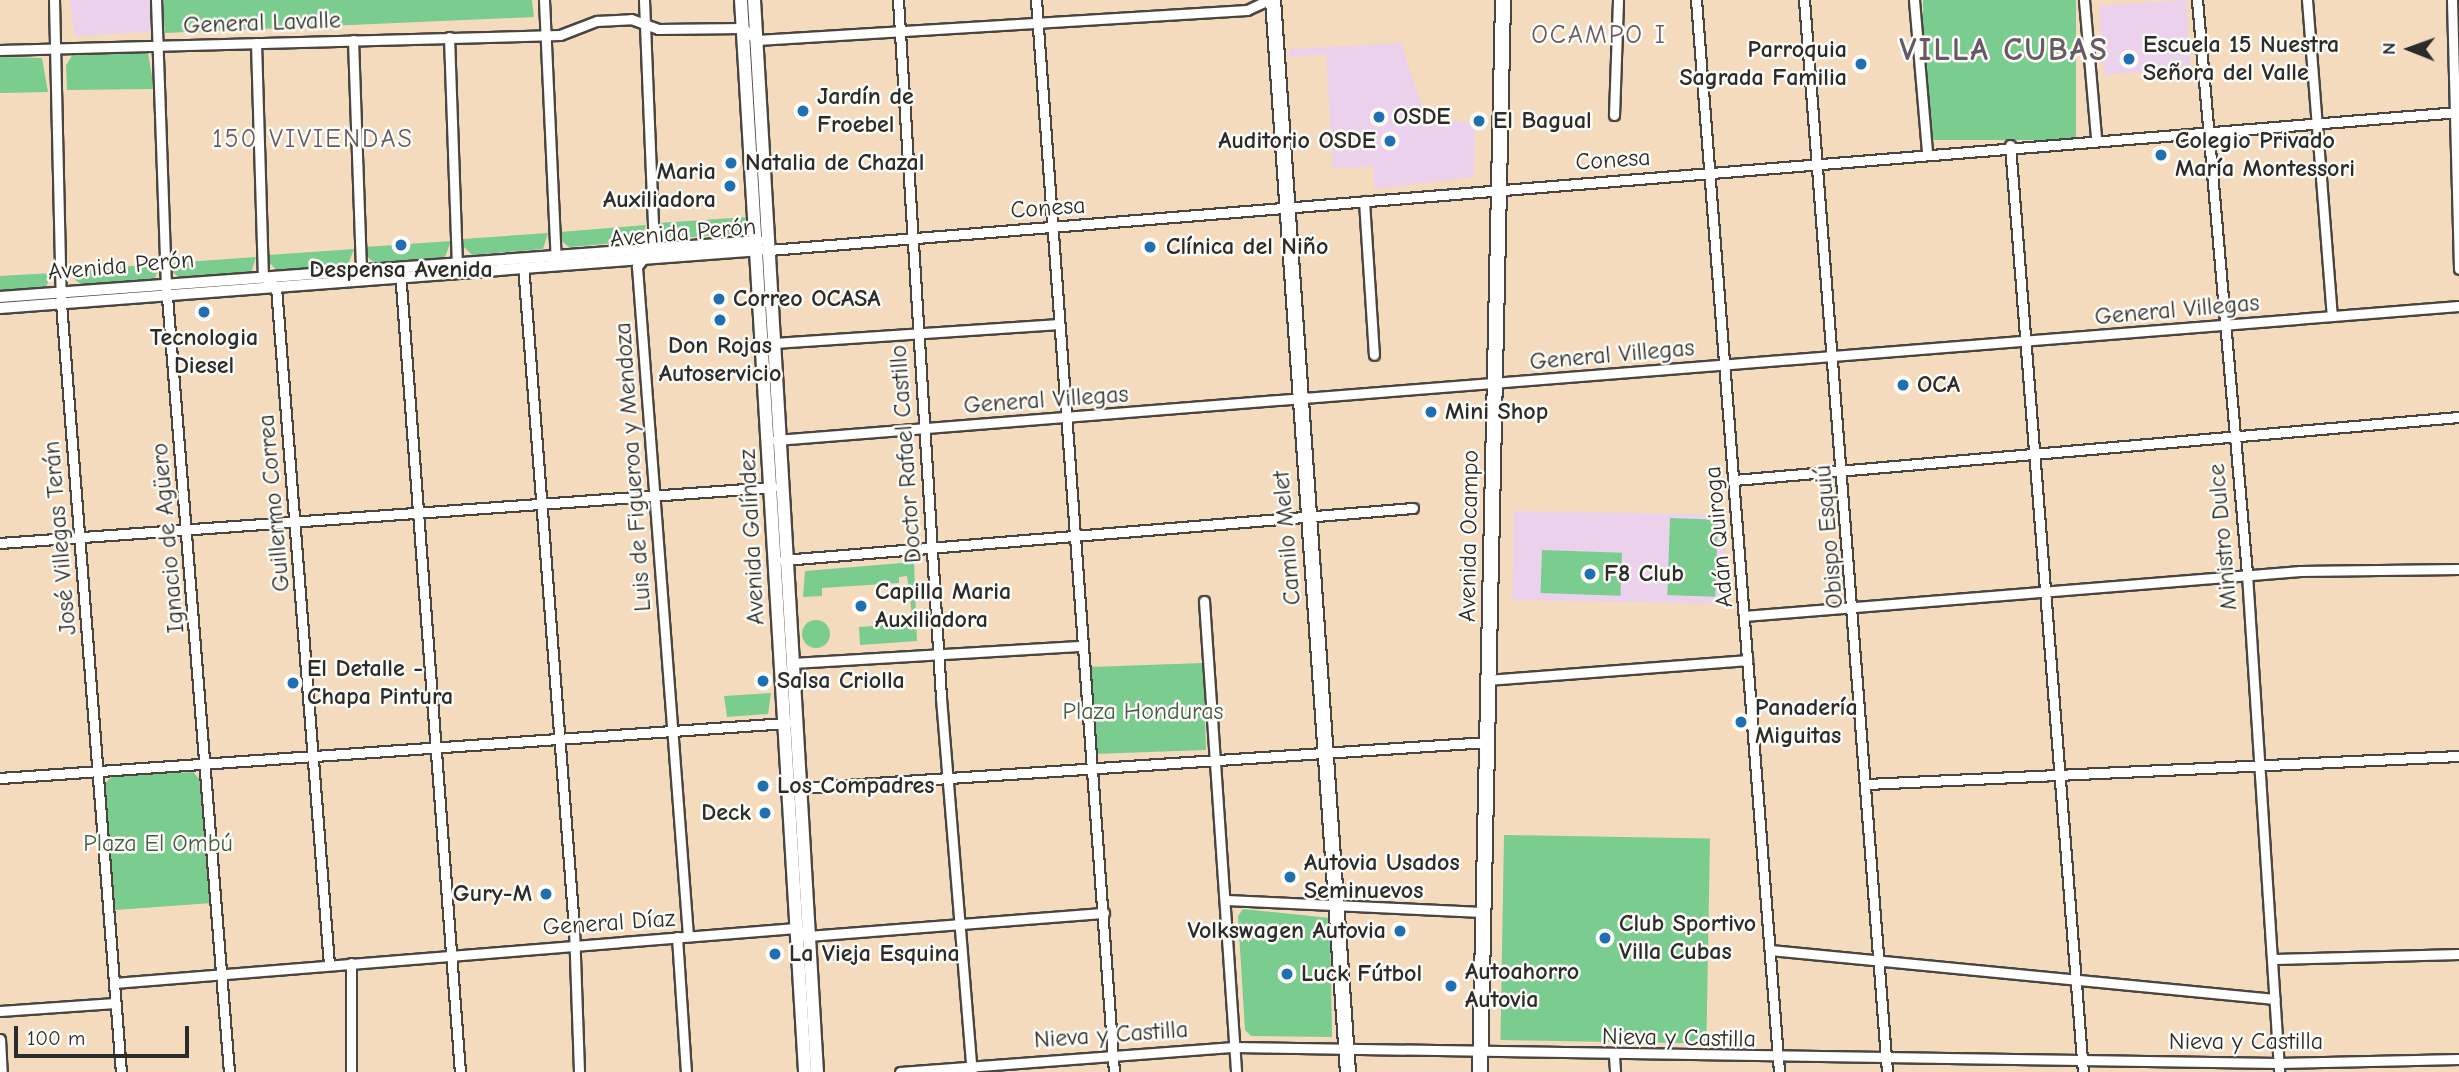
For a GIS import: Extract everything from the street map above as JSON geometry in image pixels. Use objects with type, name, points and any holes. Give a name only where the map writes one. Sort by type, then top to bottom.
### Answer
[{"type":"main road","name":"Avenida Galíndez","points":[[741,0],[776,487],[790,723],[796,928],[805,1072]]},
{"type":"main road","name":"Avenida Galíndez","points":[[754,0],[760,246],[774,343],[773,441]]},
{"type":"main road","name":"Camilo Melet","points":[[1270,0],[1327,750],[1348,1072]]},
{"type":"main road","name":"Avenida Ocampo","points":[[1480,1072],[1503,0]]},
{"type":"main road","name":"Avenida Galíndez","points":[[780,560],[793,663],[790,723],[800,788],[817,1072]]},
{"type":"street","name":"José Villegas Terán","points":[[54,0],[62,298],[121,1072]]},
{"type":"street","name":"Ignacio de Agüero","points":[[156,0],[167,289],[229,1072]]},
{"type":"street","points":[[544,0],[548,36],[555,259]]},
{"type":"street","points":[[644,0],[653,245]]},
{"type":"street","name":"Doctor Rafael Castillo","points":[[898,0],[910,236],[938,654],[972,1069]]},
{"type":"street","points":[[1036,0],[1114,1072]]},
{"type":"street","points":[[743,28],[757,40],[1038,26],[1247,10],[1270,0]]},
{"type":"street","points":[[1614,115],[1618,0]]},
{"type":"street","name":"Adán Quiroga","points":[[1696,0],[1779,1072]]},
{"type":"street","name":"Obispo Esquiú","points":[[1804,0],[1854,608],[1887,1072]]},
{"type":"street","points":[[1914,0],[1927,152]]},
{"type":"street","points":[[2084,0],[2096,138]]},
{"type":"street","name":"Ministro Dulce","points":[[2197,0],[2247,574],[2279,1068]]},
{"type":"street","points":[[2307,0],[2332,316]]},
{"type":"street","points":[[2452,0],[2459,269]]},
{"type":"street","name":"General Lavalle","points":[[0,50],[548,36],[597,21],[631,19],[646,25],[743,28]]},
{"type":"street","points":[[449,37],[457,261]]},
{"type":"street","points":[[353,40],[361,268]]},
{"type":"street","points":[[256,43],[263,276],[276,287]]},
{"type":"street","name":"Conesa","points":[[760,246],[1285,209],[1499,187],[1709,173],[2010,145],[2208,133],[2457,113]]},
{"type":"street","points":[[2010,145],[2049,593],[2083,1072]]},
{"type":"street","points":[[1364,201],[1374,355]]},
{"type":"street","name":"Avenida Perón","points":[[0,308],[62,298],[361,268],[400,271],[523,262],[653,245],[760,246]]},
{"type":"street","name":"Luis de Figueroa y Mendoza","points":[[653,245],[637,267],[688,936]]},
{"type":"street","name":"Avenida Perón","points":[[555,259],[644,258],[760,246]]},
{"type":"street","name":"Avenida Perón","points":[[167,289],[276,287],[457,261],[523,262]]},
{"type":"street","points":[[523,262],[560,742],[579,1072]]},
{"type":"street","points":[[400,271],[460,1072]]},
{"type":"street","name":"Guillermo Correa","points":[[276,287],[329,965]]},
{"type":"street","name":"Avenida Perón","points":[[0,297],[62,298]]},
{"type":"street","name":"General Villegas","points":[[773,441],[2459,306]]},
{"type":"street","points":[[774,343],[1059,324]]},
{"type":"street","points":[[1734,480],[2037,449],[2459,417]]},
{"type":"street","points":[[0,543],[187,532],[776,487]]},
{"type":"street","points":[[780,560],[1413,508]]},
{"type":"street","points":[[1744,616],[2049,593],[2247,574],[2459,569]]},
{"type":"street","points":[[1204,601],[1218,758],[1236,1072]]},
{"type":"street","points":[[793,663],[1083,646]]},
{"type":"street","points":[[1488,680],[1747,660]]},
{"type":"street","points":[[0,778],[313,761],[790,723]]},
{"type":"street","points":[[800,788],[1327,750],[1487,742]]},
{"type":"street","points":[[1867,784],[2459,756]]},
{"type":"street","points":[[1226,900],[1483,912]]},
{"type":"street","points":[[796,928],[809,936],[1104,913]]},
{"type":"street","name":"General Díaz","points":[[114,983],[796,928]]},
{"type":"street","points":[[677,937],[686,1072]]},
{"type":"street","points":[[1770,950],[1879,957],[2275,999]]},
{"type":"street","points":[[2272,959],[2459,954]]},
{"type":"street","points":[[351,964],[351,1072]]},
{"type":"street","points":[[0,1012],[115,1003]]},
{"type":"street","points":[[0,1039],[2,1072]]},
{"type":"street","name":"Nieva y Castilla","points":[[900,1072],[972,1069],[1113,1053],[1234,1047],[1479,1054],[2082,1060],[2279,1068],[2459,1059]]},
{"type":"street","points":[[1614,1056],[1615,1072]]},
{"type":"shaded area","points":[[70,0],[151,0],[152,32],[75,36]]},
{"type":"shaded area","points":[[2186,0],[2191,69],[2104,75],[2099,6]]},
{"type":"shaded area","name":"OSDE","points":[[1401,43],[1425,116],[1470,123],[1475,131],[1474,177],[1374,189],[1373,166],[1333,169],[1326,54],[1289,57],[1289,49]]},
{"type":"shaded area","points":[[1514,511],[1726,515],[1724,604],[1512,600]]},
{"type":"green space","points":[[161,0],[532,0],[534,17],[165,33]]},
{"type":"green space","points":[[1923,0],[2076,0],[2076,140],[1923,140]]},
{"type":"green space","points":[[148,53],[154,89],[67,90],[66,65],[73,54]]},
{"type":"green space","points":[[0,57],[42,58],[48,92],[0,93]]},
{"type":"green space","points":[[748,217],[742,233],[668,239],[658,231],[658,223]]},
{"type":"green space","points":[[646,225],[641,241],[569,247],[560,240],[560,232]]},
{"type":"green space","points":[[548,233],[543,249],[472,255],[463,246],[463,239]]},
{"type":"green space","points":[[451,241],[445,257],[375,263],[365,255],[365,247]]},
{"type":"green space","points":[[354,249],[348,265],[278,271],[268,262],[268,255]]},
{"type":"green space","points":[[256,257],[251,273],[181,279],[171,271],[171,263]]},
{"type":"green space","points":[[161,264],[154,280],[83,286],[73,278],[73,270]]},
{"type":"green space","points":[[52,273],[45,289],[0,293],[0,276]]},
{"type":"green space","points":[[1670,518],[1718,520],[1715,597],[1667,595]]},
{"type":"green space","points":[[1542,550],[1622,553],[1620,596],[1540,593]]},
{"type":"green space","points":[[914,562],[917,641],[860,645],[859,627],[913,623],[907,576],[899,577],[899,583],[822,588],[822,596],[803,597],[805,571]]},
{"type":"green space","points":[[816,620],[826,624],[830,634],[826,644],[816,648],[806,644],[802,634],[806,624]]},
{"type":"green space","name":"Plaza Honduras","points":[[1203,663],[1206,750],[1093,754],[1090,667]]},
{"type":"green space","points":[[771,693],[768,714],[727,717],[724,696]]},
{"type":"green space","name":"Plaza El Ombú","points":[[193,772],[200,780],[212,903],[115,910],[104,784],[113,776]]},
{"type":"green space","name":"Club Sportivo Villa Cubas","points":[[1504,835],[1710,839],[1706,1044],[1500,1040]]},
{"type":"green space","name":"Luck Fútbol","points":[[1243,909],[1330,918],[1332,1037],[1251,1036],[1245,1030],[1238,916]]},
{"type":"place","name":"Escuela 15 Nuestra Señora del Valle","points":[[2129,59]]},
{"type":"place","name":"Parroquia Sagrada Familia","points":[[1861,64]]},
{"type":"place","name":"Jardín de Froebel","points":[[803,111]]},
{"type":"place","name":"OSDE","points":[[1379,117]]},
{"type":"place","name":"El Bagual","points":[[1479,121]]},
{"type":"place","name":"Auditorio OSDE","points":[[1390,141]]},
{"type":"place","name":"Colegio Privado María Montessori","points":[[2161,155]]},
{"type":"place","name":"Natalia de Chazal","points":[[731,163]]},
{"type":"place","name":"Maria Auxiliadora","points":[[730,186]]},
{"type":"place","name":"Despensa Avenida","points":[[401,245]]},
{"type":"place","name":"Clínica del Niño","points":[[1150,247]]},
{"type":"place","name":"Correo OCASA","points":[[719,299]]},
{"type":"place","name":"Tecnologia Diesel","points":[[204,312]]},
{"type":"place","name":"Don Rojas Autoservicio","points":[[720,320]]},
{"type":"place","name":"OCA","points":[[1903,385]]},
{"type":"place","name":"Mini Shop","points":[[1431,412]]},
{"type":"place","name":"F8 Club","points":[[1590,574]]},
{"type":"place","name":"Capilla Maria Auxiliadora","points":[[861,606]]},
{"type":"place","name":"Salsa Criolla","points":[[763,681]]},
{"type":"place","name":"El Detalle - Chapa Pintura","points":[[293,683]]},
{"type":"place","name":"Panadería Miguitas","points":[[1741,722]]},
{"type":"place","name":"Los Compadres","points":[[763,786]]},
{"type":"place","name":"Deck","points":[[765,813]]},
{"type":"place","name":"Autovia Usados Seminuevos","points":[[1290,877]]},
{"type":"place","name":"Gury-M","points":[[546,894]]},
{"type":"place","name":"Volkswagen Autovia","points":[[1400,931]]},
{"type":"place","name":"Club Sportivo Villa Cubas","points":[[1605,938]]},
{"type":"place","name":"La Vieja Esquina","points":[[775,954]]},
{"type":"place","name":"Luck Fútbol","points":[[1287,974]]},
{"type":"place","name":"Autoahorro Autovia","points":[[1451,986]]},
{"type":"district","name":"OCAMPO I","points":[[1599,36]]},
{"type":"district","name":"VILLA CUBAS","points":[[2004,50]]},
{"type":"district","name":"150 VIVIENDAS","points":[[313,140]]}]
